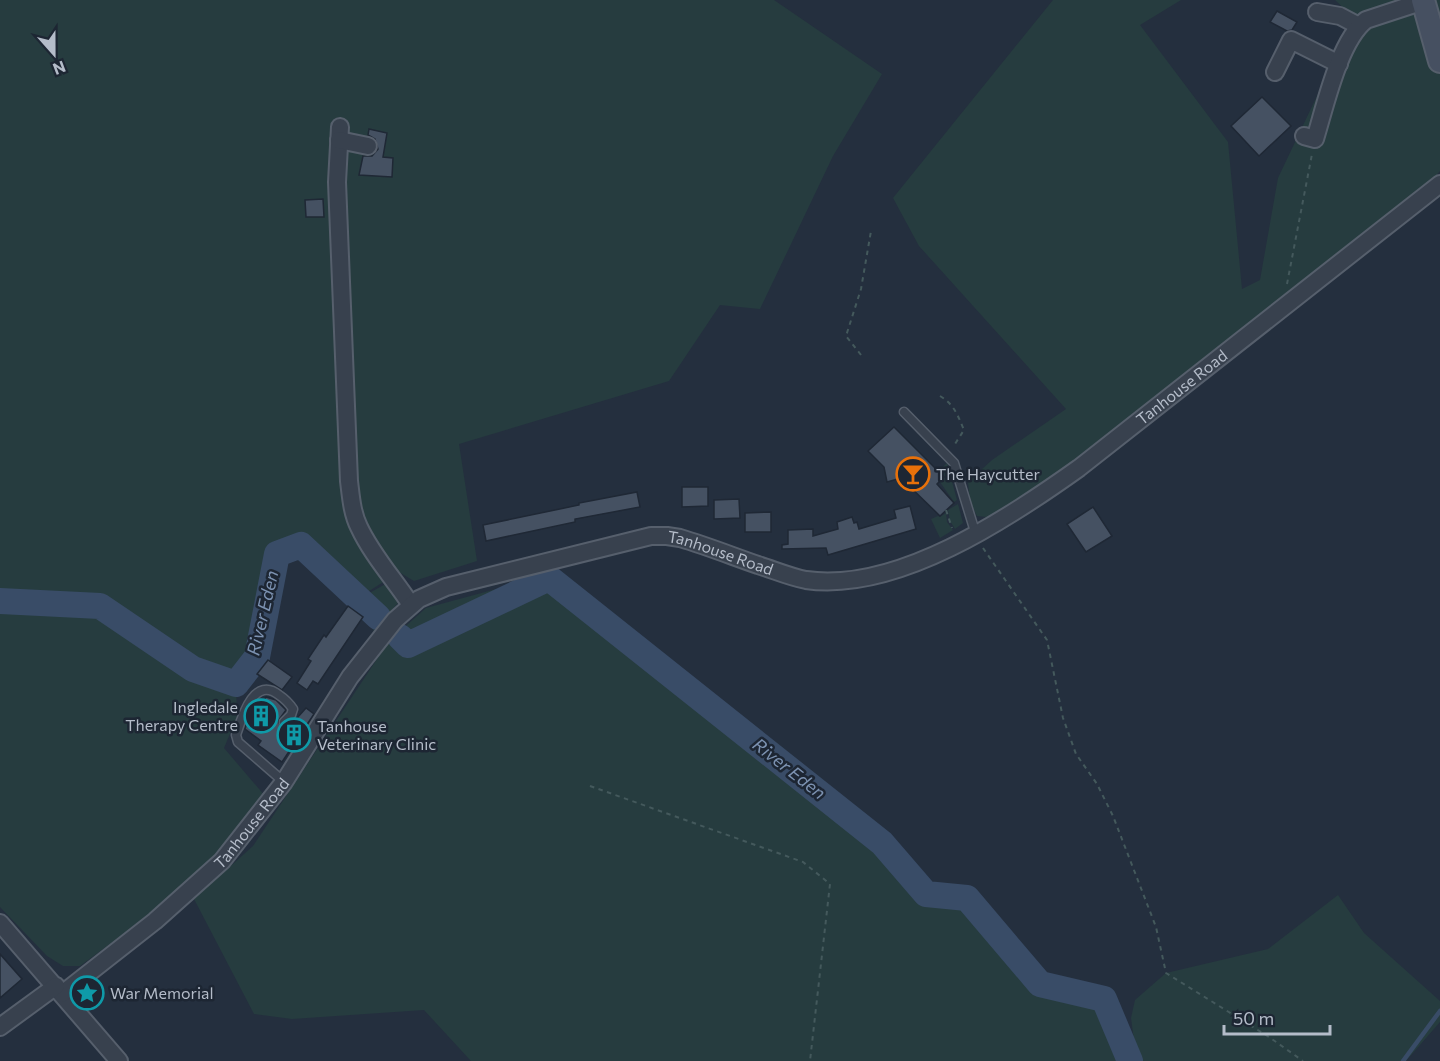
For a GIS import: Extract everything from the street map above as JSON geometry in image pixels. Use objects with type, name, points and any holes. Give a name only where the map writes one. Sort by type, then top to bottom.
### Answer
[{"type":"street","points":[[1310,138],[1339,64],[1359,26],[1366,20],[1424,0],[1440,61]]},
{"type":"street","points":[[1317,12],[1340,16],[1359,26]]},
{"type":"street","points":[[1275,72],[1291,40],[1339,64]]},
{"type":"street","points":[[368,146],[339,134],[338,230],[349,481],[358,526],[411,605]]},
{"type":"street","name":"Tanhouse Road","points":[[0,1028],[59,990],[155,921],[203,880],[227,855],[284,782],[350,677],[395,620],[411,605],[430,593],[446,587],[651,536],[680,538],[806,580],[833,581],[856,578],[909,565],[948,549],[976,534],[1024,506],[1079,468],[1440,184]]},
{"type":"street","points":[[0,923],[119,1061]]},
{"type":"lane","points":[[904,412],[947,456],[957,470],[960,489],[976,534]]},
{"type":"lane","points":[[284,722],[293,709],[290,703],[268,688],[261,689],[253,697],[241,720],[237,735],[238,742],[284,782]]},
{"type":"path","points":[[1287,287],[1310,138]]},
{"type":"path","points":[[861,355],[846,336],[861,289],[871,231]]},
{"type":"path","points":[[940,396],[954,408],[964,430],[947,456]]},
{"type":"path","points":[[946,510],[949,522],[956,533],[976,534],[1047,640],[1063,718],[1076,754],[1096,784],[1113,816],[1156,927],[1166,973],[1269,1037],[1303,1061]]},
{"type":"path","points":[[590,786],[803,862],[830,884],[810,1061]]},
{"type":"green space","points":[[0,0],[774,0],[882,74],[833,156],[760,309],[720,305],[669,381],[459,444],[477,561],[414,581],[399,572],[366,593],[346,585],[301,545],[274,568],[257,657],[236,684],[237,717],[224,748],[265,796],[208,865],[133,927],[80,966],[63,966],[47,956],[0,907]]},
{"type":"green space","points":[[1053,0],[1181,0],[1140,25],[1228,142],[1242,289],[1260,280],[1278,178],[1354,18],[1335,0],[1440,0],[1440,171],[1432,180],[1147,408],[1029,494],[999,513],[987,517],[977,516],[970,502],[968,482],[992,460],[1066,409],[919,246],[893,198]]},
{"type":"green space","points":[[947,463],[957,500],[954,502],[940,482],[945,477],[939,470]]},
{"type":"green space","points":[[958,504],[963,523],[955,529],[950,521],[948,510]]},
{"type":"green space","points":[[946,513],[947,522],[953,530],[940,538],[931,519]]},
{"type":"green space","points":[[549,578],[882,843],[926,894],[967,898],[1040,984],[1104,999],[1130,1061],[471,1061],[424,1010],[292,1019],[254,1014],[194,899],[253,846],[389,641],[426,608],[500,588]]},
{"type":"green space","points":[[391,581],[403,597],[374,631],[355,601]]},
{"type":"green space","points":[[1338,895],[1364,933],[1440,1001],[1440,1022],[1406,1061],[1142,1061],[1136,1055],[1131,1018],[1135,1000],[1166,973],[1268,949]]},
{"type":"building","points":[[1277,11],[1297,22],[1292,30],[1287,31],[1270,22]]},
{"type":"building","points":[[1262,97],[1291,126],[1259,156],[1231,126]]},
{"type":"building","points":[[369,129],[387,133],[383,157],[393,158],[392,177],[359,175],[363,156],[372,156],[378,149],[375,139],[368,135]]},
{"type":"building","points":[[323,199],[324,217],[306,217],[305,200]]},
{"type":"building","name":"The Haycutter","points":[[894,427],[944,477],[937,484],[954,503],[940,516],[901,478],[887,482],[884,467],[868,451]]},
{"type":"building","points":[[682,487],[708,487],[708,506],[682,507]]},
{"type":"building","points":[[637,492],[640,507],[575,519],[575,522],[486,541],[483,525]]},
{"type":"building","points":[[739,499],[740,518],[714,519],[714,500]]},
{"type":"building","points":[[910,506],[916,529],[828,555],[826,548],[782,549],[782,545],[788,544],[788,530],[813,529],[813,536],[838,529],[837,522],[852,517],[859,529],[896,518],[894,510]]},
{"type":"building","points":[[1093,507],[1112,536],[1086,552],[1067,524]]},
{"type":"building","points":[[771,512],[771,532],[745,532],[745,513]]},
{"type":"building","points":[[348,606],[363,617],[318,684],[313,681],[307,690],[297,683],[311,661],[308,659]]},
{"type":"building","points":[[268,660],[292,677],[282,690],[257,674]]},
{"type":"building","points":[[266,697],[276,700],[286,710],[278,721],[282,728],[289,727],[306,708],[314,714],[282,762],[258,745],[261,741],[245,729],[247,722]]},
{"type":"building","points":[[0,954],[22,979],[0,998]]},
{"type":"waterway","name":"River Eden","points":[[0,601],[100,606],[193,669],[236,684],[257,657],[277,554],[301,545],[378,617]]},
{"type":"waterway","name":"River Eden","points":[[400,637],[408,645],[549,578],[882,843],[926,894],[967,898],[1040,984],[1104,999],[1130,1061]]},
{"type":"waterway","points":[[1403,1061],[1440,1011]]},
{"type":"place","name":"The Haycutter","points":[[913,474]]},
{"type":"place","name":"Ingledale Therapy Centre","points":[[261,716]]},
{"type":"place","name":"Tanhouse Veterinary Clinic","points":[[294,735]]},
{"type":"place","name":"War Memorial","points":[[87,993]]}]
